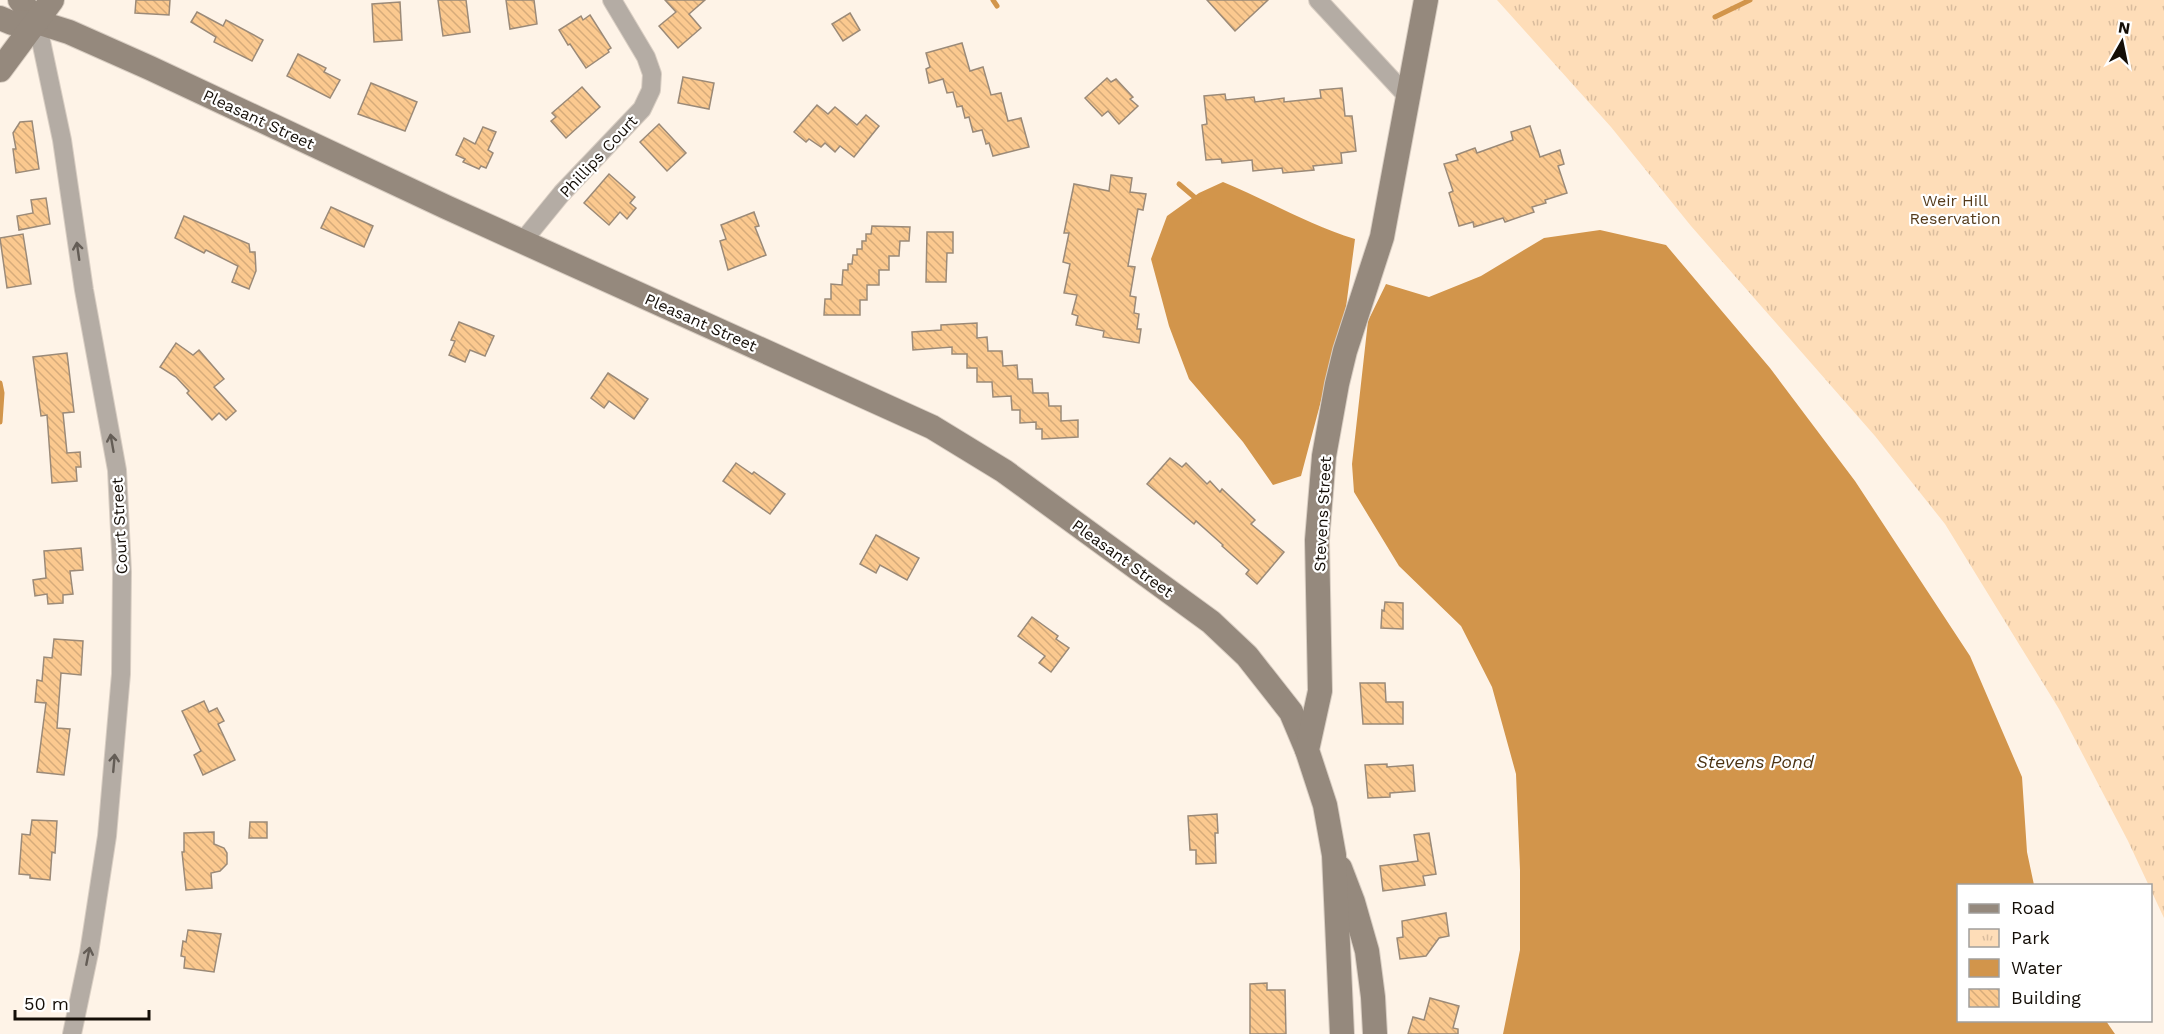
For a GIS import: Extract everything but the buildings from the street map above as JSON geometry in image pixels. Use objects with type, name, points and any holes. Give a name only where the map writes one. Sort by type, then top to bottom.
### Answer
[{"type":"street","points":[[20,0],[37,22]]},
{"type":"street","points":[[0,70],[52,0]]},
{"type":"street","name":"Phillips Court","points":[[522,242],[562,192],[642,109],[651,90],[652,74],[646,57],[612,0]]},
{"type":"street","points":[[1318,0],[1407,96]]},
{"type":"street","name":"Stevens Street","points":[[1307,750],[1320,690],[1317,540],[1324,456],[1345,351],[1382,237],[1426,0]]},
{"type":"street","name":"Pleasant Street","points":[[0,18],[12,23],[37,22],[69,32],[522,242],[932,427],[1004,471],[1210,622],[1247,656],[1278,694],[1291,712],[1307,750]]},
{"type":"street","name":"Court Street","points":[[37,22],[62,140],[84,290],[117,470],[122,572],[121,674],[107,836],[89,953],[72,1034]]},
{"type":"street","points":[[1307,750],[1325,805],[1334,855],[1342,1034]]},
{"type":"street","points":[[1334,855],[1346,881],[1367,951],[1375,1034]]},
{"type":"green space","name":"Weir Hill Reservation","points":[[1497,0],[2164,0],[2164,918],[2152,892],[2152,884],[2148,884],[2059,709],[1945,524],[1875,436],[1691,226],[1611,127]]},
{"type":"water","points":[[1223,182],[1321,227],[1355,239],[1346,307],[1301,476],[1273,485],[1243,442],[1189,379],[1169,326],[1151,259],[1167,216],[1199,193]]},
{"type":"water","name":"Stevens Pond","points":[[1600,230],[1666,245],[1770,368],[1855,481],[1970,656],[2022,777],[2027,852],[2034,884],[1957,884],[1957,1022],[2107,1022],[2115,1034],[1503,1034],[1520,950],[1520,870],[1516,774],[1492,687],[1461,626],[1399,566],[1354,492],[1352,464],[1368,321],[1386,284],[1429,297],[1481,276],[1544,238]]},
{"type":"waterway","points":[[993,0],[997,6]]},
{"type":"waterway","points":[[1715,17],[1750,0]]},
{"type":"waterway","points":[[1179,184],[1199,201]]},
{"type":"waterway","points":[[0,383],[2,393],[0,422]]}]
